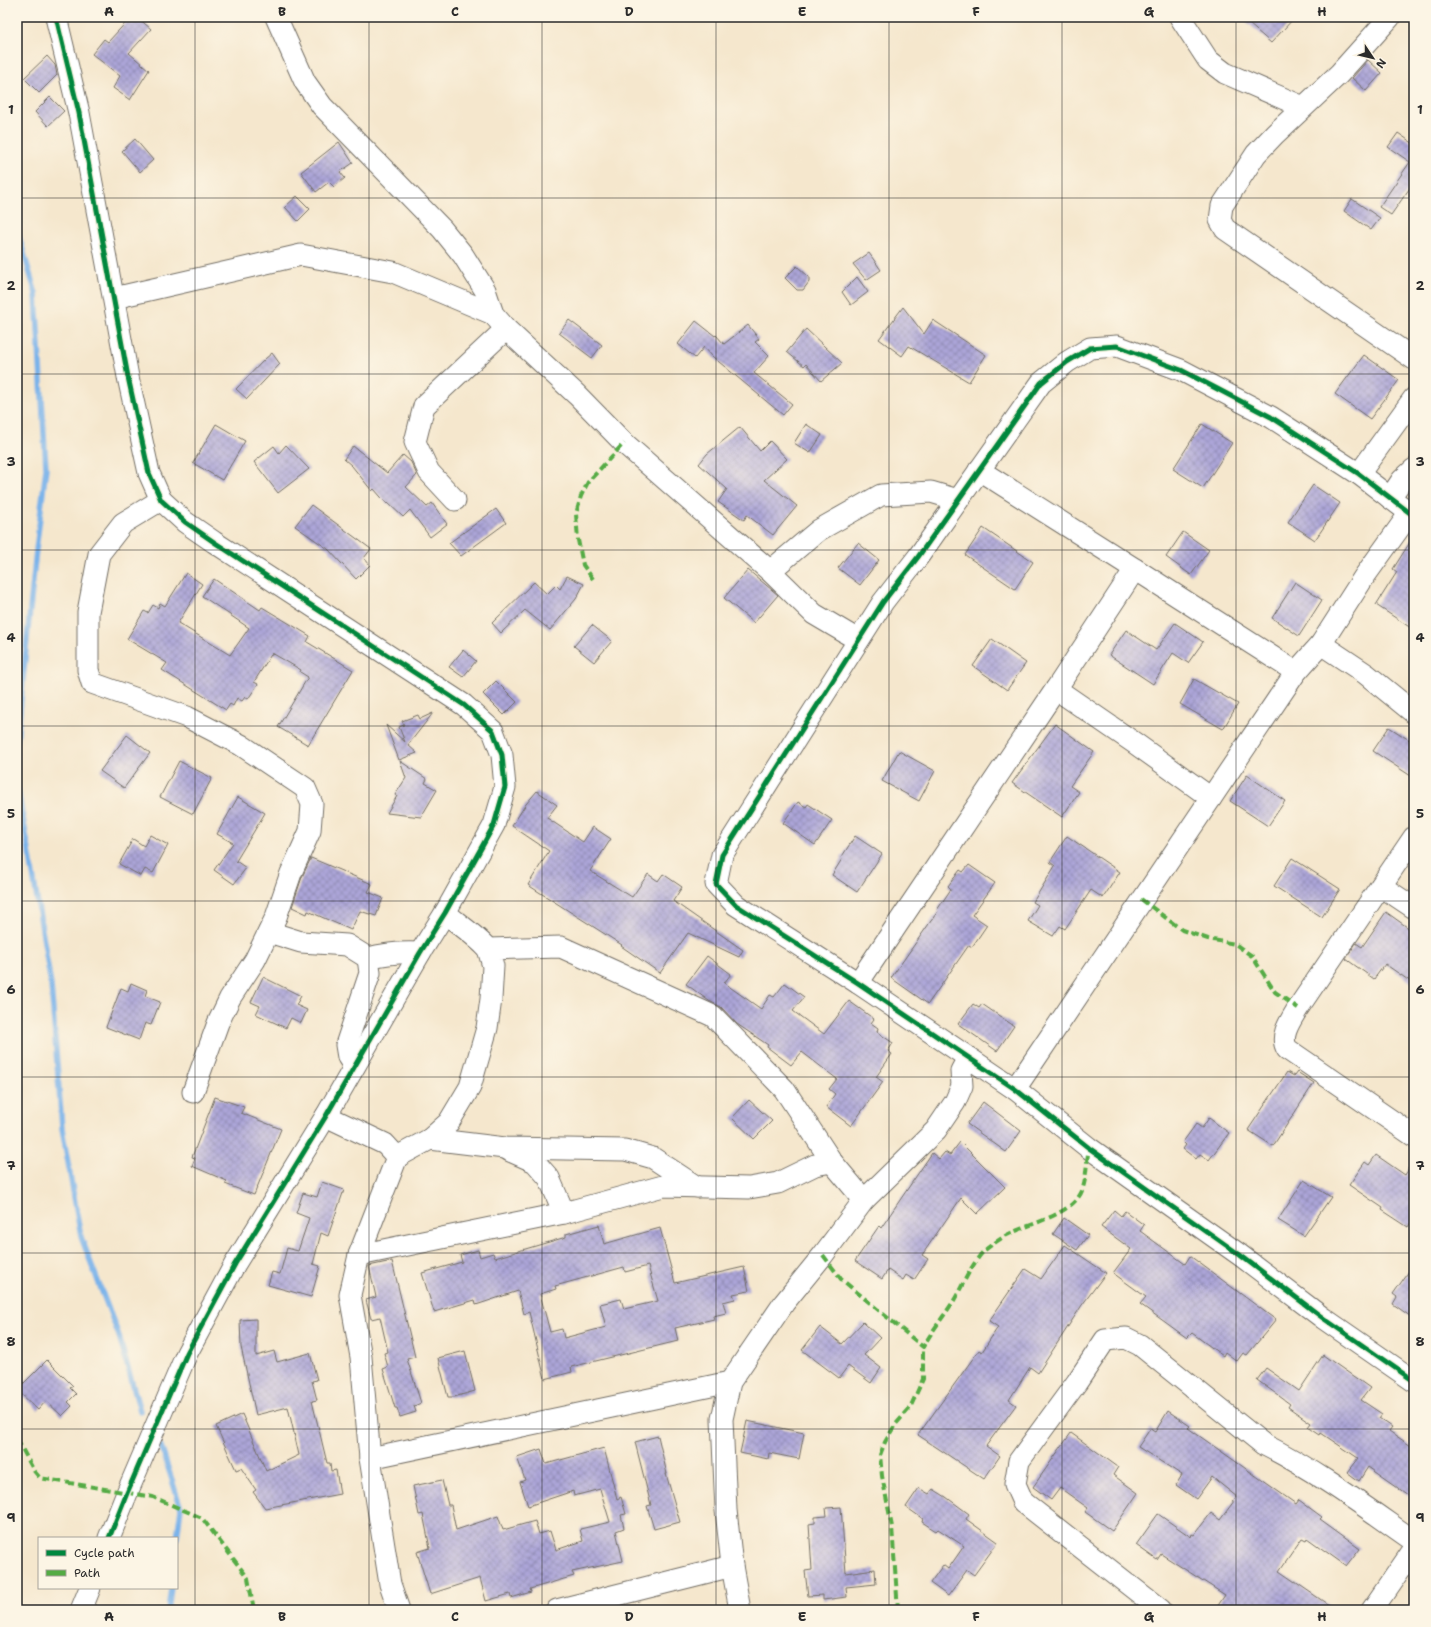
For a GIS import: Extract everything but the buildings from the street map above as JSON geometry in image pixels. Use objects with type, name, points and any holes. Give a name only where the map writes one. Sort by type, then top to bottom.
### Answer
[{"type":"street","points":[[56,17],[78,113],[128,377],[148,465],[161,500],[185,522],[214,542],[464,705],[493,731],[502,755],[504,787],[494,825],[445,914],[420,953],[326,1116],[235,1264],[187,1353],[109,1537]]},
{"type":"street","points":[[276,17],[305,82],[322,106],[442,229],[463,256],[485,290],[493,314],[506,329],[577,395],[624,443],[770,571],[814,614],[858,640]]},
{"type":"street","points":[[1180,17],[1208,60],[1225,73],[1304,107]]},
{"type":"street","points":[[1390,17],[1339,74],[1256,154],[1222,206],[1220,220],[1225,229],[1414,359]]},
{"type":"street","points":[[114,298],[301,255],[393,272],[493,314]]},
{"type":"street","points":[[455,500],[429,472],[415,442],[424,406],[506,329]]},
{"type":"street","points":[[1015,1089],[1296,672],[1321,644],[1364,577],[1412,515],[1359,474],[1271,417],[1181,370],[1117,346],[1090,348],[1067,362],[1041,383],[978,470],[918,557],[882,602],[722,855],[716,884],[736,905],[858,983],[1015,1089],[1089,1148],[1240,1255],[1323,1318],[1414,1381]]},
{"type":"street","points":[[1359,474],[1414,398]]},
{"type":"street","points":[[1390,498],[1402,480],[1414,469]]},
{"type":"street","points":[[978,470],[1296,672]]},
{"type":"street","points":[[770,571],[819,530],[881,495],[931,492],[958,500]]},
{"type":"street","points":[[161,500],[123,523],[99,554],[88,612],[88,670],[92,683],[187,717],[241,745],[305,788],[312,804],[310,831],[291,873],[276,917],[255,960],[230,998],[218,1023],[193,1092]]},
{"type":"street","points":[[858,983],[1135,569]]},
{"type":"street","points":[[1321,644],[1366,674],[1414,713]]},
{"type":"street","points":[[1056,689],[1211,798]]},
{"type":"street","points":[[1414,837],[1298,1008],[1284,1036],[1284,1044],[1287,1049],[1414,1136]]},
{"type":"street","points":[[1381,886],[1414,908]]},
{"type":"street","points":[[400,1610],[390,1584],[370,1458],[361,1357],[350,1295],[359,1255],[397,1157],[430,1139],[449,1122],[470,1087],[487,1028],[493,966],[488,949],[478,938],[445,914]]},
{"type":"street","points":[[269,932],[300,942],[347,946],[368,958],[402,952],[420,953]]},
{"type":"street","points":[[488,949],[561,947],[713,1016],[784,1089],[832,1162],[864,1200]]},
{"type":"street","points":[[354,1066],[348,1057],[346,1045],[370,973],[368,958]]},
{"type":"street","points":[[740,1610],[732,1566],[726,1510],[722,1419],[730,1382],[784,1303],[823,1255],[864,1200],[936,1130],[955,1102],[962,1086],[961,1071],[968,1058]]},
{"type":"street","points":[[326,1116],[385,1144],[397,1157]]},
{"type":"street","points":[[430,1139],[504,1148],[625,1150],[653,1158],[698,1188]]},
{"type":"street","points":[[504,1148],[534,1162],[549,1178],[564,1213]]},
{"type":"street","points":[[359,1255],[564,1213],[663,1186],[748,1188],[778,1183],[815,1165],[832,1162]]},
{"type":"street","points":[[1161,1610],[1023,1502],[1015,1484],[1019,1461],[1077,1382],[1105,1340],[1126,1338],[1140,1345],[1263,1444],[1285,1455],[1321,1477],[1414,1541]]},
{"type":"street","points":[[370,1458],[730,1382]]},
{"type":"street","points":[[1372,1610],[1414,1549]]},
{"type":"street","points":[[557,1610],[732,1566]]},
{"type":"street","points":[[81,1610],[90,1589]]},
{"type":"waterway","points":[[17,230],[36,294],[46,468],[36,550],[17,740]]},
{"type":"waterway","points":[[17,786],[51,985],[62,1128],[81,1237],[119,1336],[140,1411]]},
{"type":"waterway","points":[[161,1446],[181,1508],[177,1537]]},
{"type":"waterway","points":[[168,1610],[171,1589]]},
{"type":"marked path","points":[[593,579],[583,565],[578,540],[576,514],[581,496],[588,482],[624,443]]},
{"type":"marked path","points":[[1141,899],[1182,930],[1208,939],[1235,944],[1252,956],[1275,992],[1298,1008]]},
{"type":"marked path","points":[[823,1255],[841,1279],[923,1347],[953,1302],[976,1261],[985,1250],[1005,1236],[1057,1214],[1075,1201],[1083,1188],[1089,1148]]},
{"type":"marked path","points":[[898,1610],[892,1527],[882,1476],[880,1455],[885,1442],[895,1425],[910,1408],[923,1379],[923,1347]]},
{"type":"marked path","points":[[17,1439],[34,1471],[40,1478],[153,1497],[202,1518],[248,1578],[254,1610]]},
{"type":"cycle path","points":[[56,17],[79,113],[128,377],[149,473],[161,500],[185,522],[214,542],[464,705],[493,731],[502,755],[505,787],[494,825],[445,913],[420,953],[326,1116],[235,1264],[187,1353],[109,1537]]},
{"type":"cycle path","points":[[1410,513],[1359,474],[1271,417],[1181,370],[1117,346],[1090,348],[1067,362],[1041,383],[918,557],[883,602],[722,855],[716,884],[736,905],[858,983],[1015,1089],[1089,1148],[1240,1255],[1323,1318],[1414,1381]]}]
